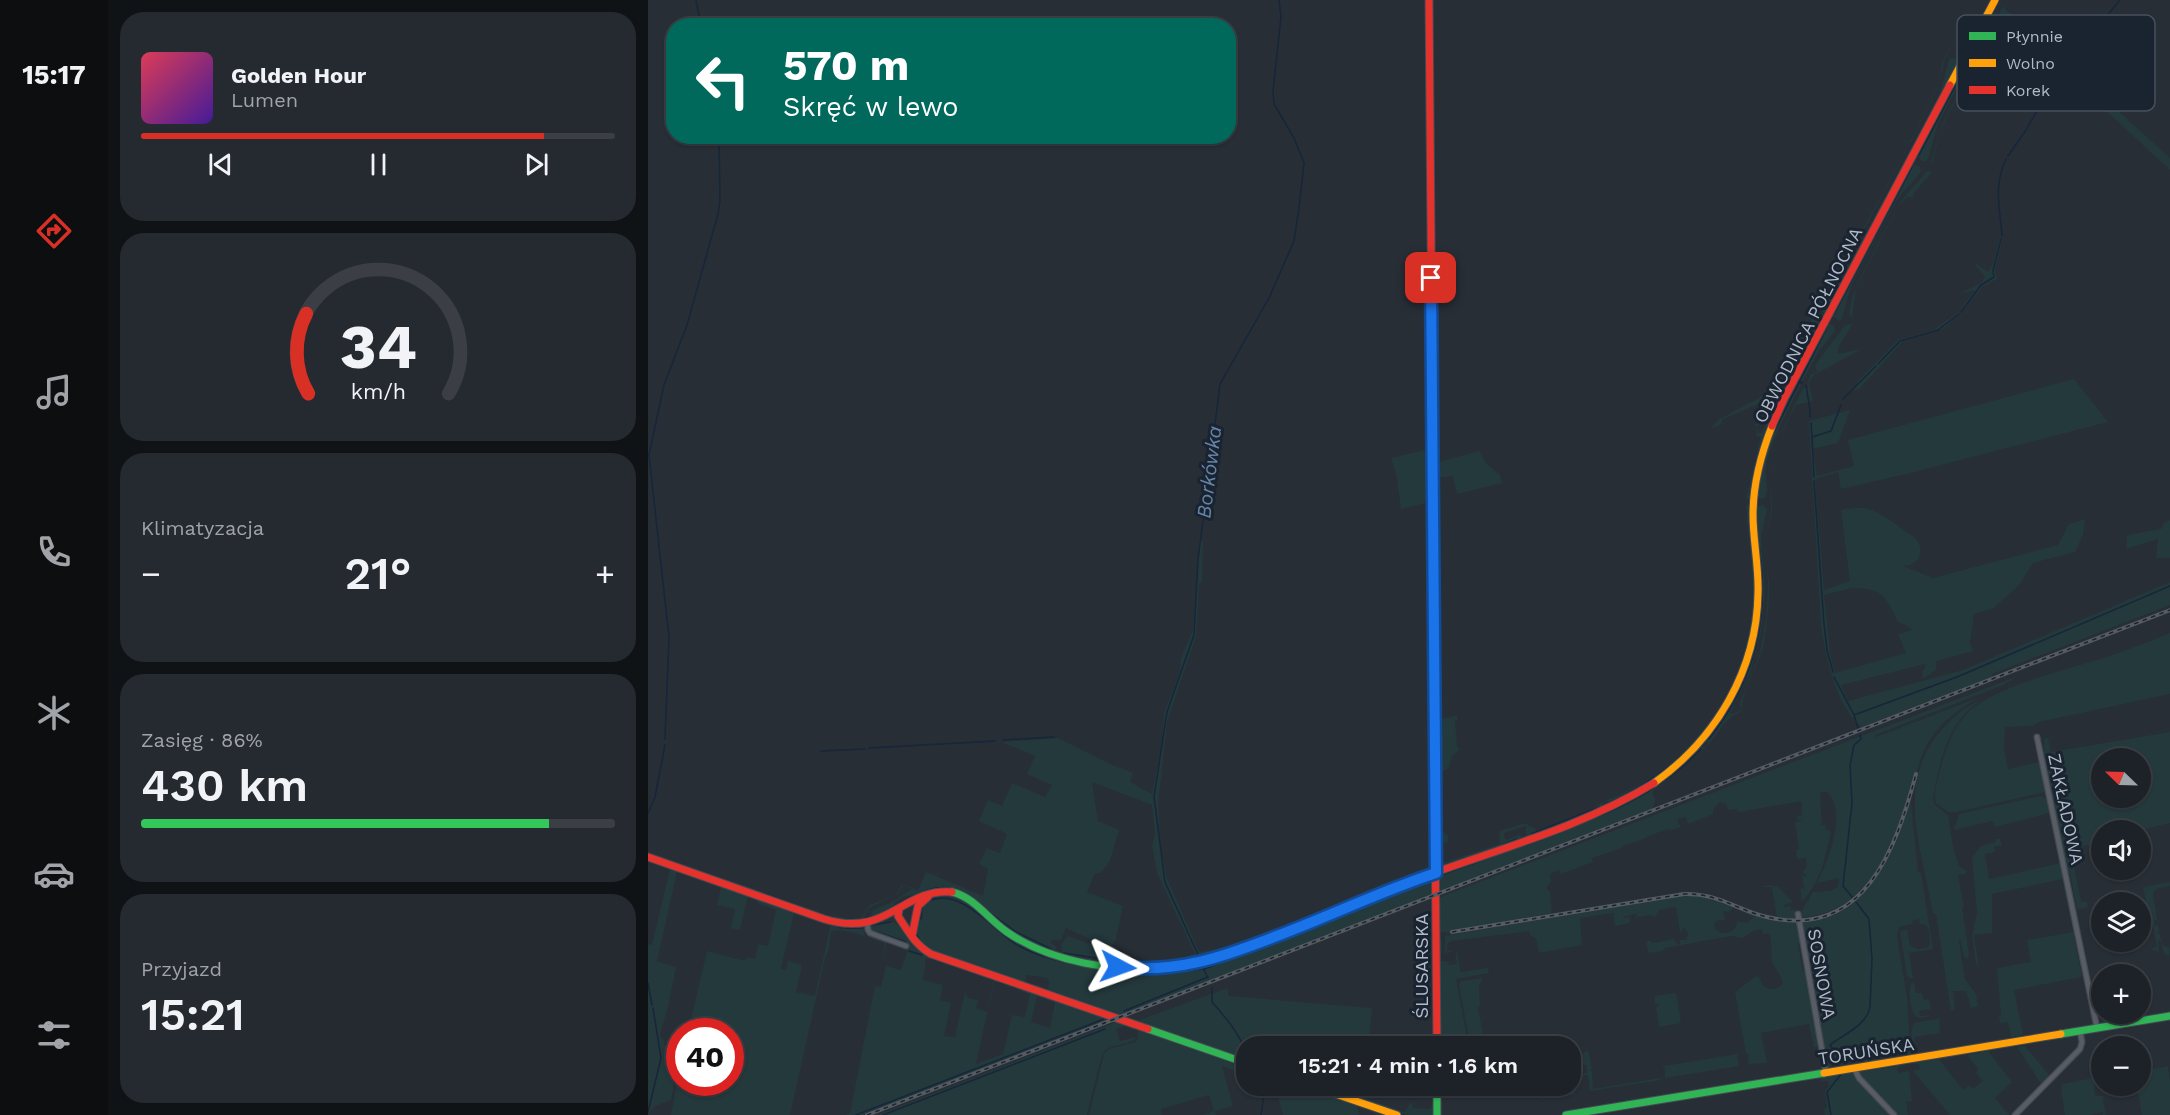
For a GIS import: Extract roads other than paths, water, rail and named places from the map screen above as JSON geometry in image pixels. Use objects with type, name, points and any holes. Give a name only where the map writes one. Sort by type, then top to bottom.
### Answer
[{"type":"street","name":"ŚLUSARSKA","points":[[1429,0],[1437,1036]]},
{"type":"street","name":"OBWODNICA PÓŁNOCNA","points":[[1987,15],[1995,0]]},
{"type":"street","name":"OBWODNICA PÓŁNOCNA","points":[[908,903],[941,890],[959,893],[1013,936],[1051,954],[1118,967],[1169,968],[1201,963],[1578,820],[1637,793],[1665,775],[1706,736],[1725,709],[1745,666],[1756,625],[1758,582],[1753,508],[1756,477],[1767,437],[1784,399],[1957,72]]},
{"type":"street","name":"ZAKŁADOWA","points":[[2037,737],[2097,1028]]},
{"type":"street","points":[[648,857],[842,923],[854,925],[883,919],[908,923],[913,921]]},
{"type":"street","name":"OBWODNICA PÓŁNOCNA","points":[[917,911],[923,900],[936,895],[952,895],[970,902]]},
{"type":"street","points":[[883,919],[903,904],[914,905],[917,917],[911,927],[913,939]]},
{"type":"street","points":[[899,909],[898,916],[913,939],[919,947],[931,954],[1236,1061]]},
{"type":"street","name":"SOSNOWA","points":[[1798,914],[1826,1073]]},
{"type":"street","points":[[867,922],[870,933],[906,946]]},
{"type":"street","name":"TORUŃSKA","points":[[1566,1115],[2170,1016]]},
{"type":"street","points":[[2015,1115],[2080,1049],[2082,1042],[2080,1031]]},
{"type":"street","points":[[1854,1068],[1859,1078],[1894,1115]]},
{"type":"street","points":[[1341,1096],[1397,1115]]},
{"type":"street","points":[[1437,1096],[1437,1115]]},
{"type":"waterway","points":[[696,0],[699,18]]},
{"type":"waterway","name":"Borkówka","points":[[1199,957],[1165,882],[1154,797],[1167,712],[1194,635],[1198,560],[1220,384],[1269,298],[1294,241],[1304,163],[1294,138],[1274,104],[1273,91],[1281,17],[1279,0]]},
{"type":"waterway","points":[[1983,15],[1991,0]]},
{"type":"waterway","points":[[1992,15],[2000,0]]},
{"type":"waterway","points":[[2109,13],[2120,0]]},
{"type":"waterway","points":[[1919,155],[1957,82]]},
{"type":"waterway","points":[[2008,156],[2037,111]]},
{"type":"waterway","points":[[665,739],[669,637],[649,455],[664,385],[687,325],[718,214],[719,144]]},
{"type":"waterway","points":[[2002,236],[1998,188],[2006,159]]},
{"type":"waterway","points":[[1834,314],[1912,167]]},
{"type":"waterway","points":[[1961,312],[1981,285],[1994,277],[1993,271],[2001,239]]},
{"type":"waterway","points":[[1827,309],[1847,272]]},
{"type":"waterway","points":[[1878,364],[1900,341],[1938,330],[1959,314]]},
{"type":"waterway","points":[[1750,495],[1754,471],[1767,427],[1820,322]]},
{"type":"waterway","points":[[1771,438],[1827,327]]},
{"type":"waterway","points":[[1843,399],[1876,366]]},
{"type":"waterway","points":[[1798,381],[1802,383]]},
{"type":"waterway","points":[[1806,385],[1810,410]]},
{"type":"waterway","points":[[1814,477],[1812,437],[1831,431],[1841,405]]},
{"type":"waterway","points":[[1810,412],[1810,417]]},
{"type":"waterway","points":[[1811,423],[1812,437]]},
{"type":"waterway","points":[[1814,481],[1824,624],[1827,650],[1833,672]]},
{"type":"waterway","points":[[1757,495],[1758,489]]},
{"type":"waterway","points":[[1611,802],[1642,785],[1669,766],[1693,744],[1714,720],[1730,692],[1743,663],[1751,630],[1755,595],[1749,508]]},
{"type":"waterway","points":[[1757,509],[1757,529]]},
{"type":"waterway","points":[[1709,739],[1738,694],[1755,648],[1762,599],[1759,546]]},
{"type":"waterway","points":[[1854,715],[1957,677],[2170,586]]},
{"type":"waterway","points":[[1834,677],[1854,715],[1858,728]]},
{"type":"waterway","points":[[1853,898],[1843,886],[1852,803],[1850,765],[1854,745],[1861,739],[1860,735]]},
{"type":"waterway","points":[[1003,740],[1054,737]]},
{"type":"waterway","points":[[869,748],[995,741]]},
{"type":"waterway","points":[[648,813],[655,797],[665,745]]},
{"type":"waterway","points":[[821,751],[865,749]]},
{"type":"waterway","points":[[1594,818],[1652,790],[1701,749]]},
{"type":"waterway","points":[[1531,834],[1600,807]]},
{"type":"waterway","points":[[1482,853],[1517,839]]},
{"type":"waterway","points":[[1444,874],[1542,839]]},
{"type":"waterway","points":[[1447,864],[1466,858]]},
{"type":"waterway","points":[[1204,969],[1344,915],[1415,884]]},
{"type":"waterway","points":[[1340,908],[1387,887]]},
{"type":"waterway","points":[[919,894],[936,888],[953,889],[968,895],[982,906]]},
{"type":"waterway","points":[[928,901],[941,898],[953,900],[976,912],[1019,946],[1054,960],[1090,967]]},
{"type":"waterway","points":[[896,907],[902,901],[910,900]]},
{"type":"waterway","points":[[1839,1058],[1830,1045],[1854,1029],[1864,1019],[1870,1007],[1872,959],[1869,919],[1856,902]]},
{"type":"waterway","points":[[917,923],[921,917],[921,908]]},
{"type":"waterway","points":[[988,911],[1016,932],[1051,949]]},
{"type":"waterway","points":[[1278,931],[1329,912]]},
{"type":"waterway","points":[[874,917],[880,915]]},
{"type":"waterway","points":[[835,918],[848,921],[861,920]]},
{"type":"waterway","points":[[873,925],[891,922]]},
{"type":"waterway","points":[[845,928],[862,928]]},
{"type":"waterway","points":[[915,931],[921,943]]},
{"type":"waterway","points":[[877,932],[906,942]]},
{"type":"waterway","points":[[1183,959],[1234,948],[1265,936]]},
{"type":"waterway","points":[[909,951],[922,955]]},
{"type":"waterway","points":[[1064,953],[1127,963]]},
{"type":"waterway","points":[[958,960],[1022,982]]},
{"type":"waterway","points":[[1140,964],[1169,964]]},
{"type":"waterway","name":"Borkówka","points":[[1202,966],[1208,978]]},
{"type":"waterway","points":[[1104,969],[1156,974]]},
{"type":"waterway","points":[[1170,973],[1202,969]]},
{"type":"waterway","points":[[1124,1011],[1208,977]]},
{"type":"waterway","points":[[648,983],[652,1005]]},
{"type":"waterway","points":[[1029,984],[1042,989]]},
{"type":"waterway","name":"Borkówka","points":[[1212,988],[1212,1002],[1238,1036]]},
{"type":"waterway","points":[[1050,991],[1100,1009]]},
{"type":"waterway","points":[[648,1112],[661,1058],[653,1008]]},
{"type":"waterway","points":[[856,1115],[1104,1019]]},
{"type":"waterway","points":[[883,1115],[1105,1029]]},
{"type":"waterway","points":[[1140,1030],[1236,1064]]},
{"type":"waterway","points":[[1831,1115],[1827,1092],[1842,1073]]},
{"type":"waterway","name":"Borkówka","points":[[1261,1115],[1264,1096]]},
{"type":"waterway","points":[[1331,1096],[1383,1114]]},
{"type":"railway","points":[[867,1115],[2170,610]]},
{"type":"railway","points":[[1452,932],[1684,894],[1707,896],[1767,917],[1800,921],[1828,915],[1851,902],[1870,882],[1886,858],[1898,831],[1916,774]]}]
